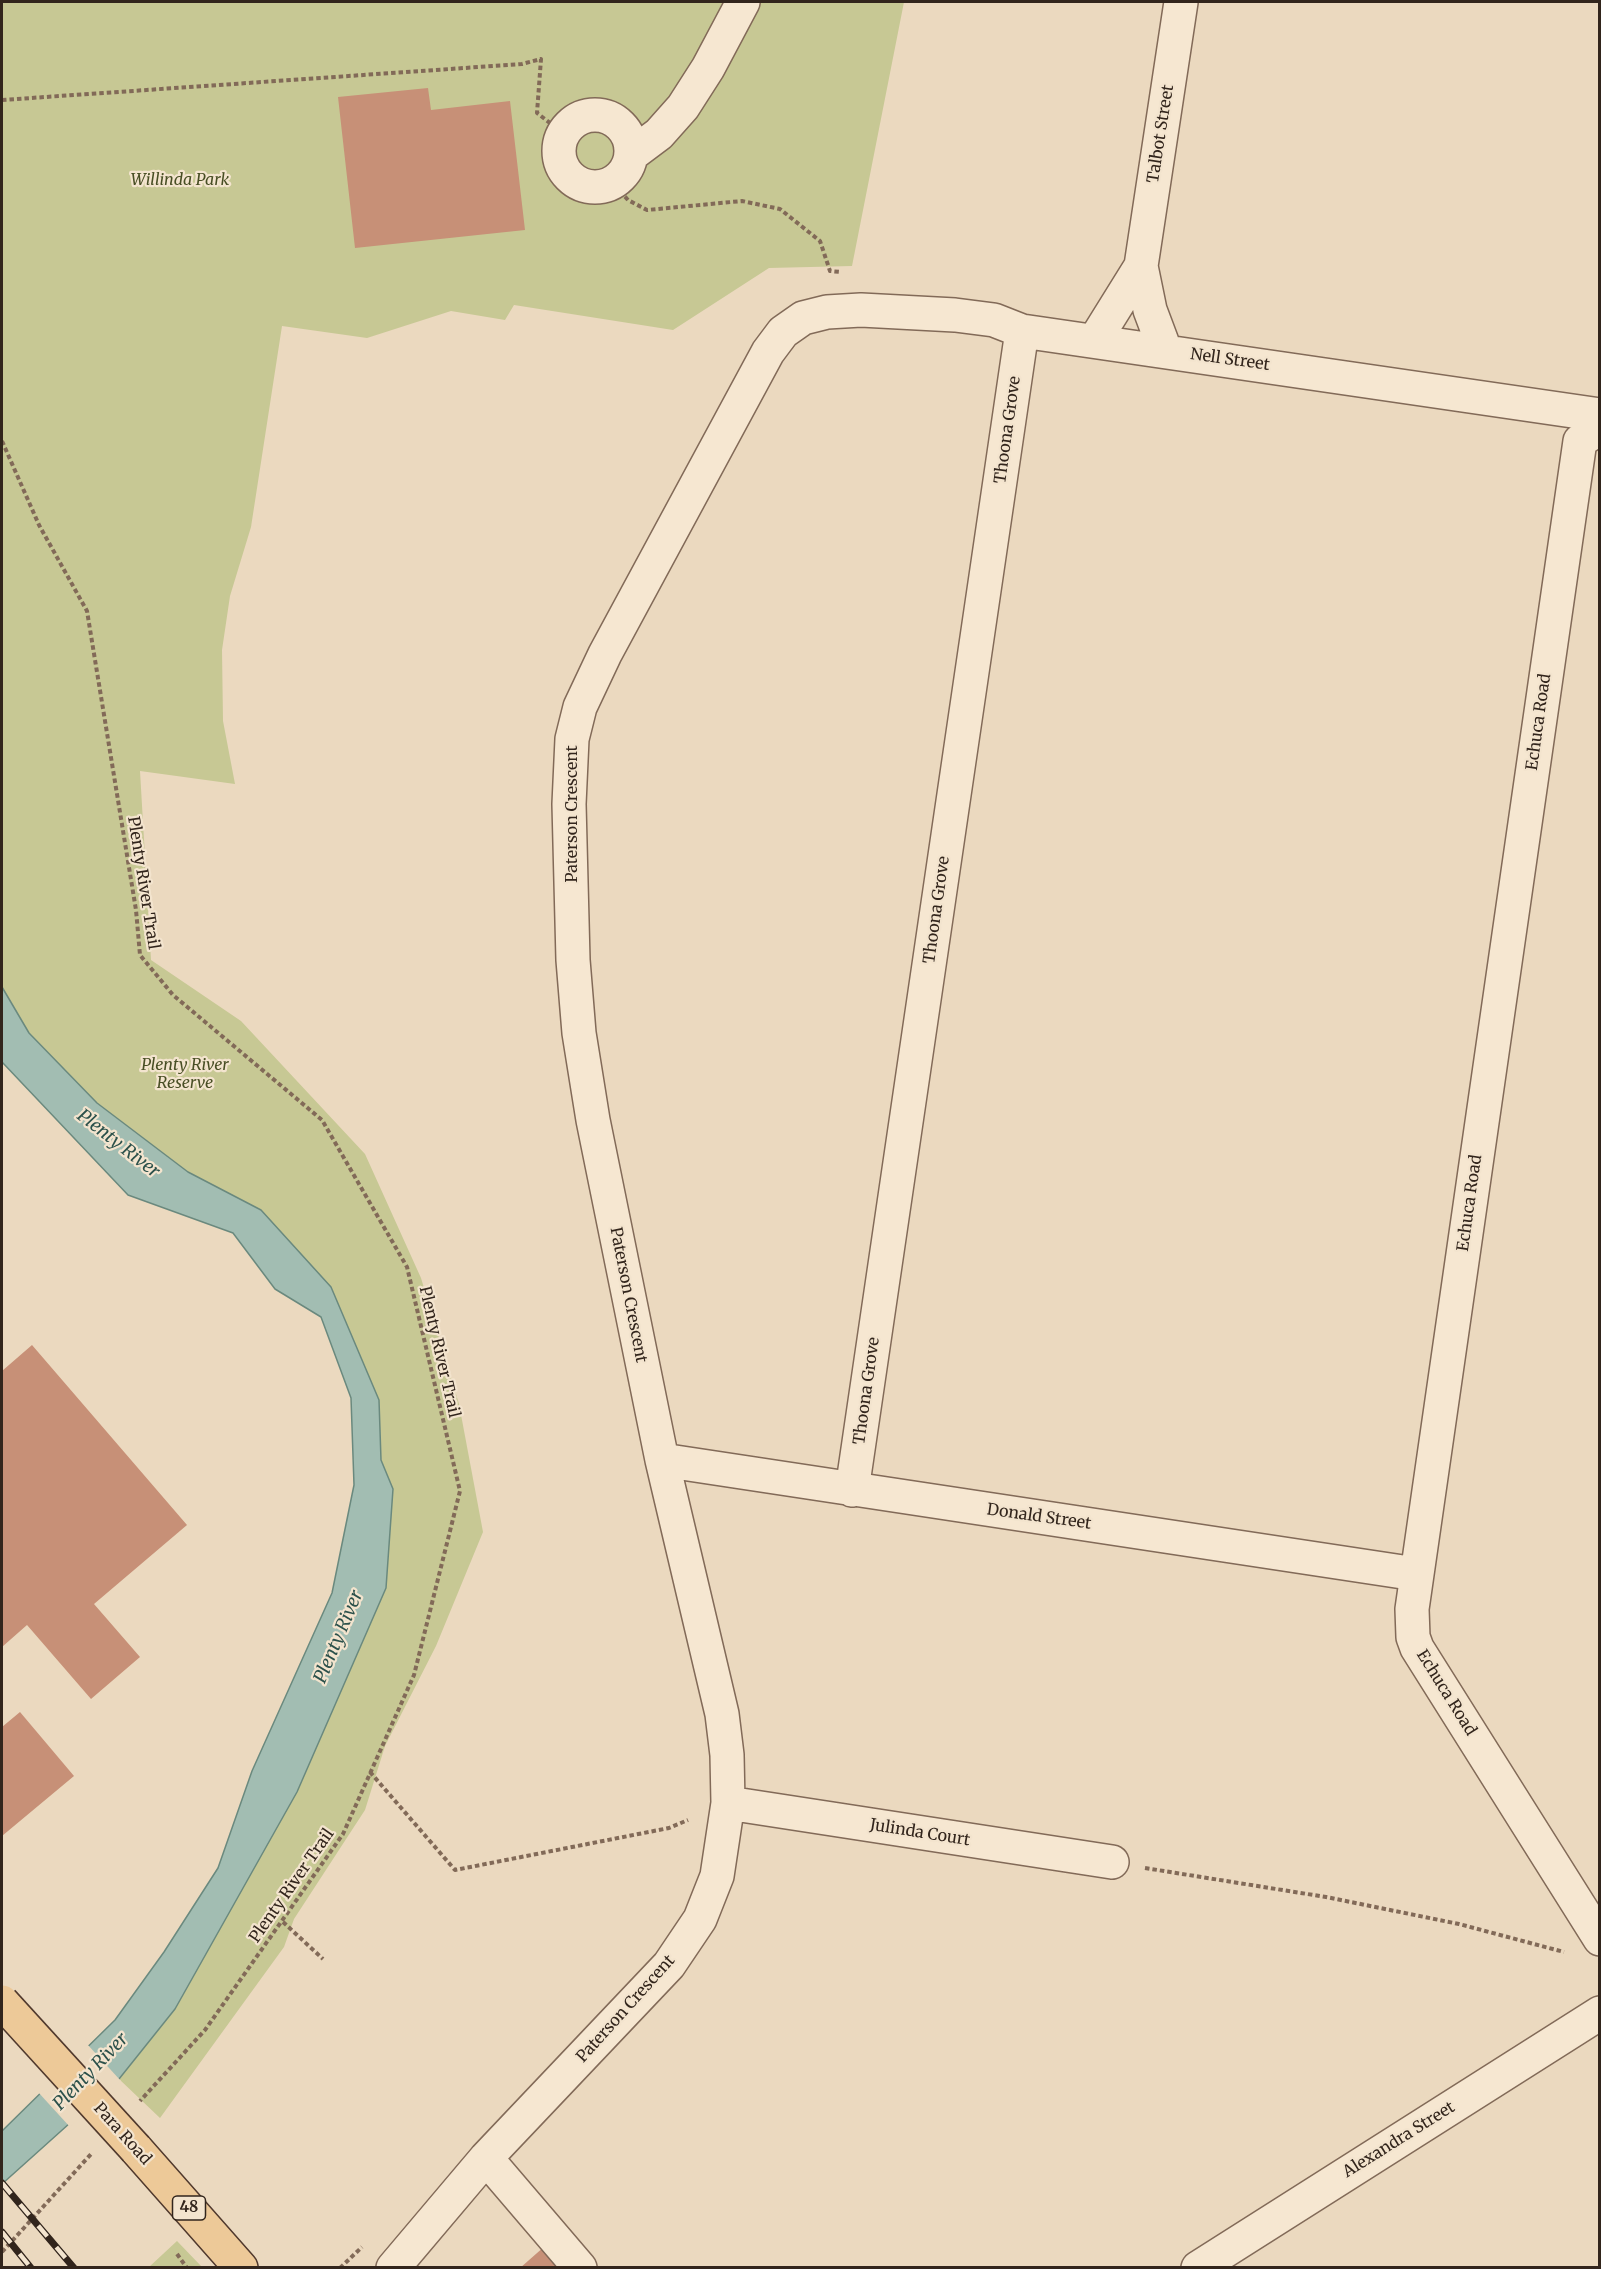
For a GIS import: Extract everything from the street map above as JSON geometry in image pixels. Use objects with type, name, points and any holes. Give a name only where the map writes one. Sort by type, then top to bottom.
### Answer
[{"type":"main road","name":"Para Road","points":[[2,2002],[241,2268]]},
{"type":"street","points":[[631,155],[659,134],[683,107],[708,68],[743,2]]},
{"type":"street","name":"Talbot Street","points":[[1165,350],[1150,310],[1141,266],[1181,2]]},
{"type":"street","points":[[582,116],[606,117],[626,132],[631,144],[631,155],[624,174],[614,183],[593,188],[571,180],[559,158],[558,145],[563,133],[582,116]]},
{"type":"street","name":"Talbot Street","points":[[1095,340],[1141,266]]},
{"type":"street","name":"Nell Street","points":[[861,310],[965,316],[994,320],[1022,331],[1599,415]]},
{"type":"street","name":"Paterson Crescent","points":[[393,2268],[486,2158],[669,1965],[700,1919],[717,1876],[728,1803],[727,1755],[722,1714],[662,1460],[593,1120],[579,1033],[573,960],[570,804],[572,739],[580,707],[605,654],[768,352],[783,332],[803,318],[828,312],[861,310]]},
{"type":"street","name":"Thoona Grove","points":[[852,1490],[1022,331]]},
{"type":"street","name":"Echuca Road","points":[[1599,428],[1580,441],[1416,1574],[1412,1618],[1413,1637],[1417,1647],[1599,1939]]},
{"type":"street","name":"Donald Street","points":[[662,1460],[1416,1574]]},
{"type":"street","name":"Julinda Court","points":[[728,1803],[1112,1862]]},
{"type":"street","name":"Alexandra Street","points":[[1198,2268],[1599,2013]]},
{"type":"street","points":[[486,2158],[580,2268]]},
{"type":"path","points":[[2,100],[522,63],[541,59],[537,113],[563,133]]},
{"type":"path","points":[[614,183],[628,200],[647,210],[742,201],[780,209],[820,241],[830,271]]},
{"type":"path","name":"Plenty River Trail","points":[[2,441],[39,525],[87,611],[136,910],[140,955],[173,995],[322,1120],[407,1267],[460,1491],[414,1675],[343,1834],[205,2030],[135,2106]]},
{"type":"path","points":[[370,1772],[455,1870],[669,1828],[728,1803]]},
{"type":"path","points":[[1112,1862],[1326,1897],[1459,1924],[1564,1952]]},
{"type":"path","points":[[283,1922],[323,1959]]},
{"type":"path","points":[[2,2252],[96,2149]]},
{"type":"green space","name":"Willinda Park","points":[[2,2],[904,2],[852,266],[769,268],[673,330],[514,305],[505,320],[451,311],[367,338],[282,326],[251,527],[230,596],[222,650],[223,721],[235,784],[140,771],[151,960],[241,1021],[365,1154],[421,1278],[459,1404],[483,1532],[436,1646],[385,1746],[365,1810],[294,1919],[284,1947],[160,2118],[119,2079],[175,2009],[234,1902],[393,1489],[381,1460],[379,1400],[261,1210],[188,1172],[97,1103],[29,1033],[2,987]]},
{"type":"green space","points":[[177,2241],[202,2267],[149,2267]]},
{"type":"water","name":"Plenty River","points":[[2,987],[29,1033],[97,1103],[188,1172],[261,1210],[331,1287],[379,1400],[381,1460],[393,1489],[386,1588],[297,1792],[175,2009],[119,2079],[2,2184],[2,2131],[115,2020],[164,1952],[218,1868],[252,1771],[332,1593],[354,1485],[351,1398],[321,1317],[275,1289],[233,1233],[128,1195],[2,1062]]},
{"type":"pier","points":[[87,2044],[121,2081],[70,2127],[38,2092]]},
{"type":"building","points":[[428,88],[431,110],[510,101],[525,230],[355,248],[338,97]]},
{"type":"building","points":[[32,1345],[187,1525],[94,1604],[140,1657],[91,1699],[27,1625],[2,1647],[2,1371]]},
{"type":"building","points":[[20,1712],[74,1776],[2,1836],[2,1727]]},
{"type":"building","points":[[545,2246],[564,2268],[520,2268]]},
{"type":"railway","points":[[2,2183],[74,2268]]},
{"type":"railway","points":[[2,2232],[31,2268]]},
{"type":"park label","name":"Plenty River Reserve","points":[[185,1074]]}]
